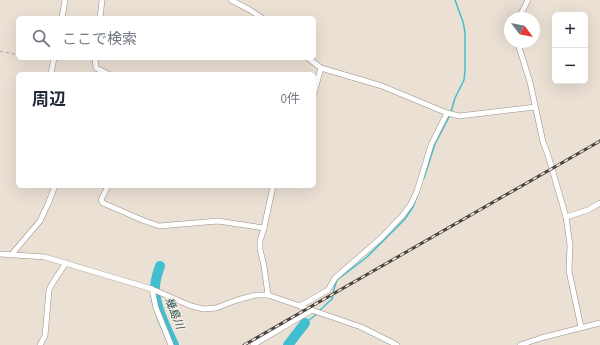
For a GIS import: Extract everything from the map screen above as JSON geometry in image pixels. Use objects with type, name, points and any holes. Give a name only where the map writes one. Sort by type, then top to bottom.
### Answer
[{"type":"street","points":[[62,16],[65,0]]},
{"type":"street","points":[[100,16],[102,0]]},
{"type":"street","points":[[231,0],[259,16]]},
{"type":"street","points":[[522,12],[528,0]]},
{"type":"street","points":[[519,48],[530,82],[543,142],[566,217],[570,245],[569,271],[581,327]]},
{"type":"street","points":[[51,72],[54,60]]},
{"type":"street","points":[[94,60],[96,68],[104,72]]},
{"type":"street","points":[[310,60],[320,68],[382,86],[450,114],[475,114],[535,108]]},
{"type":"street","points":[[316,85],[320,68]]},
{"type":"street","points":[[300,306],[328,290],[335,278],[381,238],[402,216],[411,204],[417,191],[431,145],[450,114]]},
{"type":"street","points":[[11,255],[40,221],[54,188]]},
{"type":"street","points":[[107,188],[101,200],[103,203],[159,226],[218,221],[264,228]]},
{"type":"street","points":[[268,294],[260,241],[274,188]]},
{"type":"street","points":[[566,217],[588,210],[600,203]]},
{"type":"street","points":[[0,254],[44,257],[152,289],[191,306],[204,309],[216,308],[256,295],[268,294],[361,327],[397,345]]},
{"type":"street","points":[[40,345],[45,336],[49,290],[66,263]]},
{"type":"street","points":[[152,289],[156,308],[171,345]]},
{"type":"street","points":[[253,345],[313,310]]},
{"type":"street","points":[[520,345],[600,322]]},
{"type":"path","points":[[0,51],[16,55]]},
{"type":"waterway","points":[[451,112],[455,98],[464,80],[465,71],[465,32],[455,0]]},
{"type":"waterway","points":[[424,178],[435,144],[450,115]]},
{"type":"waterway","points":[[319,311],[332,299],[337,280],[367,257],[405,219],[413,207],[419,191]]},
{"type":"waterway","name":"幾島川","points":[[160,266],[155,287],[155,294],[162,317],[174,345]]},
{"type":"waterway","points":[[305,323],[317,314]]},
{"type":"waterway","name":"幾島川","points":[[288,345],[305,323]]},
{"type":"railway","points":[[244,345],[600,141]]}]
